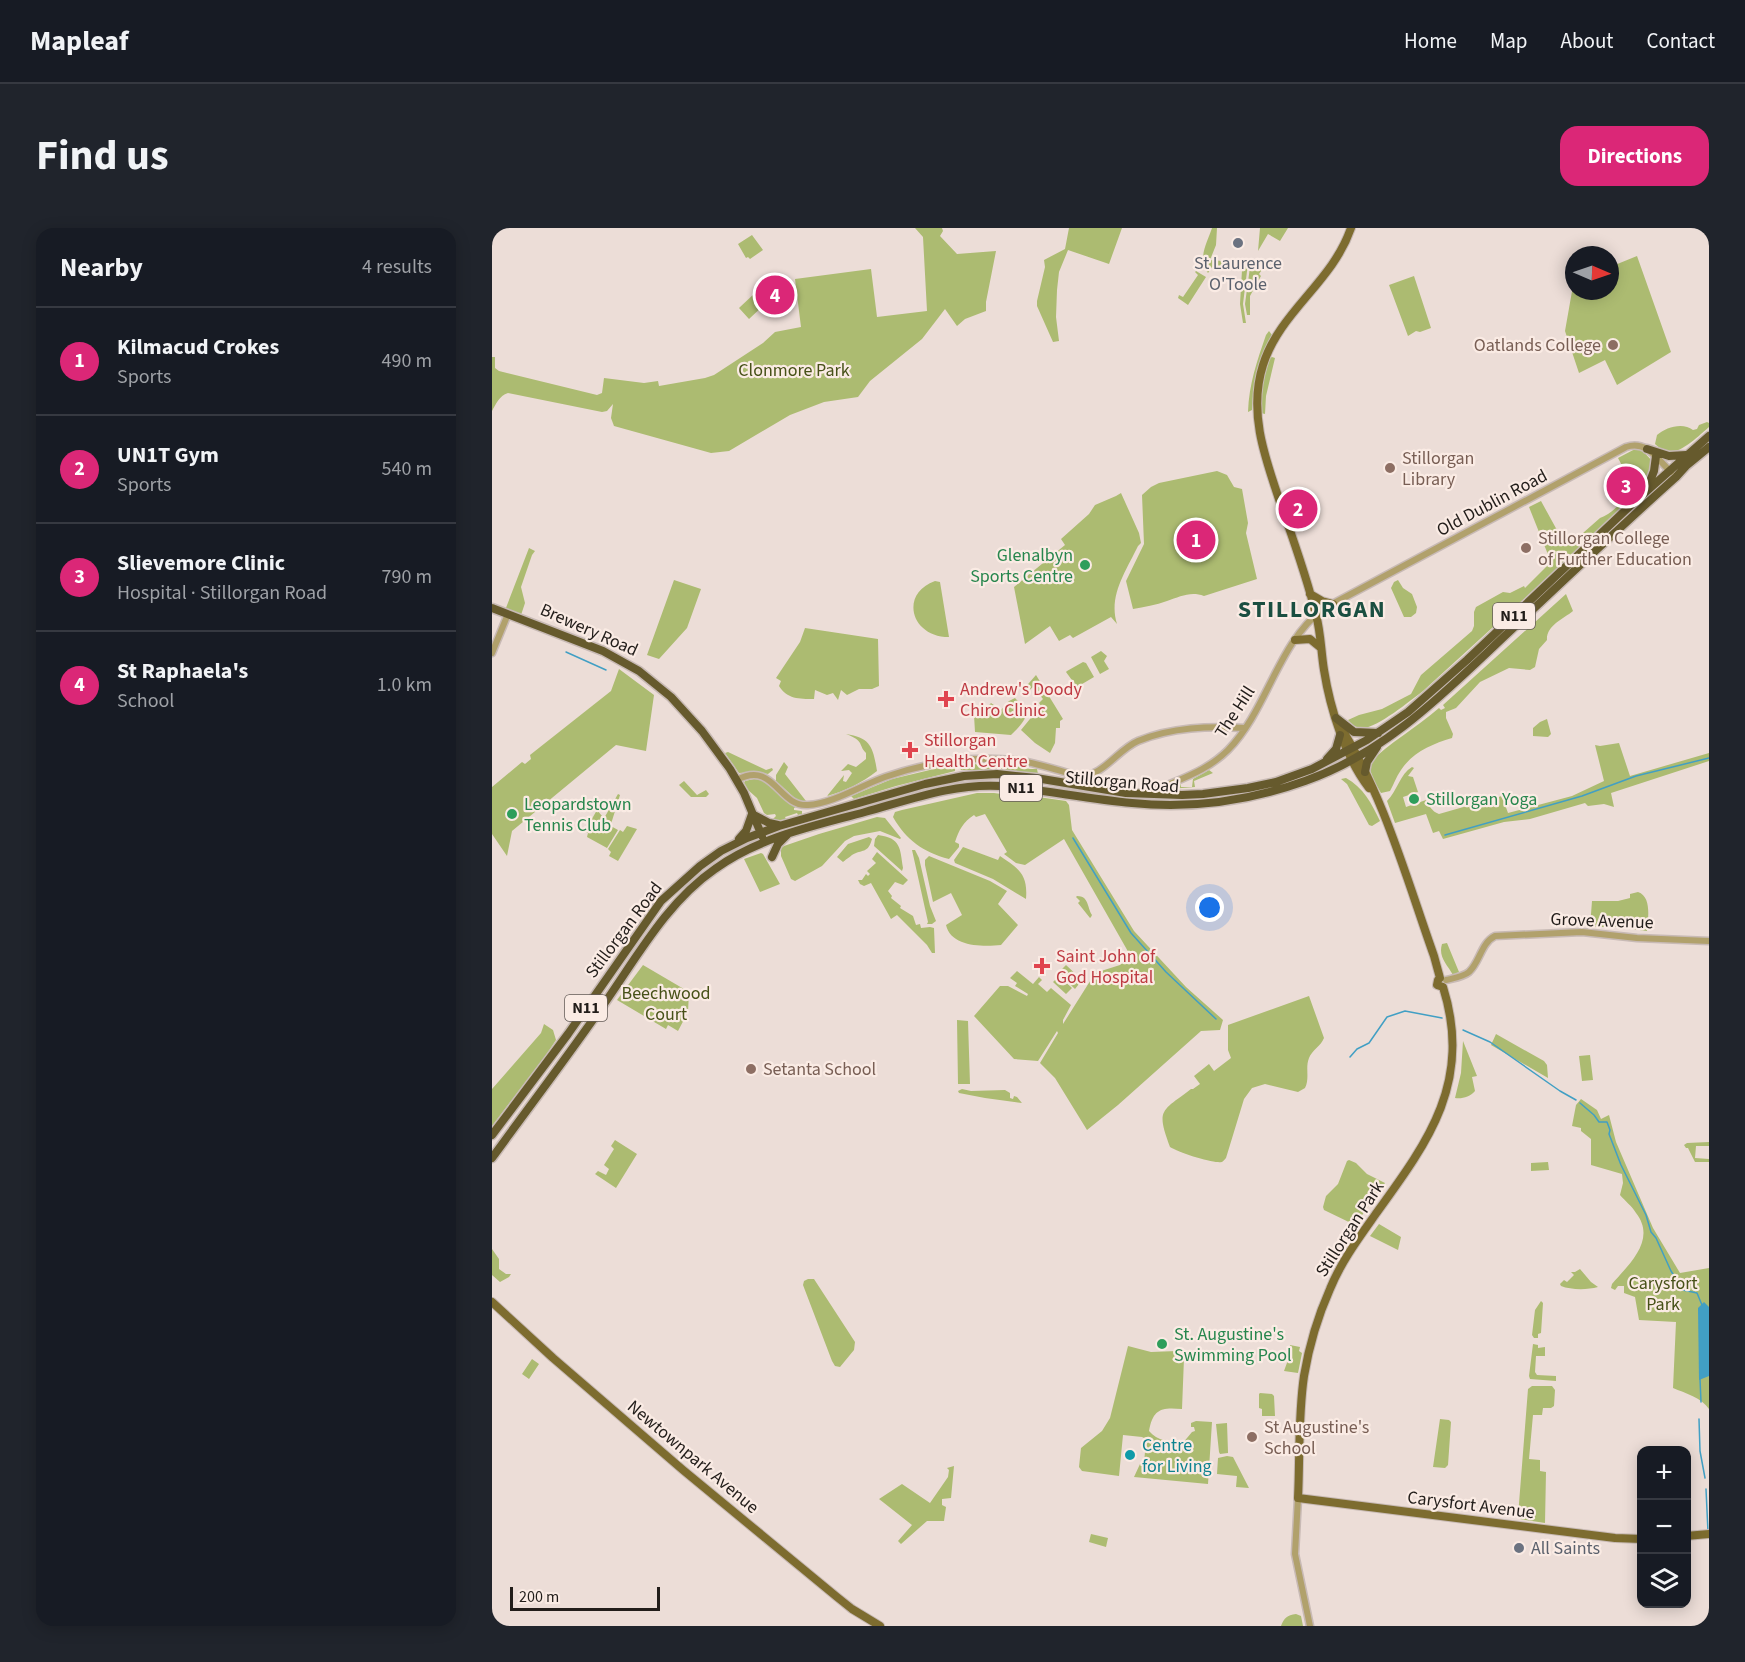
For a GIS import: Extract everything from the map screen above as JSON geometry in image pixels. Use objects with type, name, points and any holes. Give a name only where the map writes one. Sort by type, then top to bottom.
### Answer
[{"type":"highway","name":"Stillorgan Road","points":[[492,1135],[567,1036],[661,902],[700,866],[736,843],[781,825],[925,784],[974,775],[997,774],[1036,778],[1126,793],[1203,795],[1276,782],[1381,742],[1430,706],[1673,474],[1686,455],[1709,436]]},
{"type":"highway","name":"Stillorgan Road","points":[[492,1158],[670,910],[692,887],[716,868],[765,842],[789,833],[909,799],[969,786],[1017,788],[1161,805],[1213,804],[1264,794],[1307,781],[1352,754],[1377,733],[1408,712],[1645,492],[1686,466],[1709,447]]},
{"type":"highway","points":[[1647,449],[1669,456],[1686,455]]},
{"type":"highway","name":"N11","points":[[1645,492],[1654,471],[1656,456]]},
{"type":"highway","name":"Brewery Road","points":[[492,608],[603,651],[639,671],[671,696],[716,749],[737,780],[765,842]]},
{"type":"highway","points":[[1337,720],[1354,732],[1377,733]]},
{"type":"highway","points":[[1323,764],[1336,749],[1340,735]]},
{"type":"highway","points":[[1365,772],[1368,759],[1381,742]]},
{"type":"highway","points":[[736,843],[748,828],[752,814],[769,823],[781,825]]},
{"type":"highway","points":[[772,857],[778,844],[789,833]]},
{"type":"main road","points":[[1351,228],[1334,264],[1275,337],[1263,365],[1258,386],[1257,415],[1264,454],[1316,614],[1327,685],[1340,735],[1352,754]]},
{"type":"main road","points":[[1310,594],[1333,604]]},
{"type":"main road","points":[[1295,640],[1310,639],[1321,648]]},
{"type":"main road","points":[[1337,720],[1352,754]]},
{"type":"main road","name":"Stillorgan Park","points":[[1298,1498],[1304,1375],[1321,1313],[1342,1263],[1415,1158],[1438,1116],[1451,1074],[1453,1051],[1452,1025],[1443,982],[1389,829],[1365,772],[1352,754]]},
{"type":"main road","name":"Stillorgan Park","points":[[1352,754],[1363,780],[1375,796]]},
{"type":"main road","name":"Newtownpark Avenue","points":[[492,1302],[553,1358],[734,1512],[839,1599],[880,1626]]},
{"type":"main road","name":"Carysfort Avenue","points":[[1298,1498],[1607,1537],[1637,1539]]},
{"type":"main road","points":[[1691,1536],[1708,1534]]},
{"type":"street","name":"Old Dublin Road","points":[[1316,614],[1623,449],[1635,444],[1647,449]]},
{"type":"street","points":[[1647,449],[1673,474]]},
{"type":"street","points":[[492,653],[508,614]]},
{"type":"street","name":"The Hill","points":[[1149,794],[1198,772],[1217,760],[1234,743],[1245,728],[1295,640],[1316,614]]},
{"type":"street","points":[[737,780],[749,776],[764,776],[791,801],[806,806],[852,792],[885,777],[948,761],[976,759],[1019,761],[1086,776],[1096,773],[1136,742],[1160,734],[1180,729],[1245,728]]},
{"type":"street","name":"Grove Avenue","points":[[1443,982],[1470,971],[1488,941],[1493,937],[1582,932],[1637,938],[1709,941]]},
{"type":"street","points":[[1298,1498],[1295,1554],[1310,1626]]},
{"type":"green space","name":"Clonmore Park","points":[[915,228],[942,228],[940,236],[957,254],[996,251],[986,311],[965,319],[957,326],[945,309],[922,339],[870,381],[858,397],[824,402],[790,415],[729,451],[711,453],[614,426],[611,418],[613,404],[607,411],[602,412],[508,393],[500,398],[492,411],[492,357],[495,357],[495,368],[499,371],[597,395],[602,393],[604,378],[644,383],[658,381],[659,386],[714,375],[763,343],[775,332],[801,327],[795,279],[871,269],[877,317],[927,311],[923,237]]},
{"type":"green space","points":[[1069,228],[1122,228],[1109,264],[1068,250],[1059,272],[1057,290],[1056,317],[1059,341],[1053,342],[1037,306],[1037,301],[1045,267],[1044,260],[1065,249]]},
{"type":"green space","points":[[1212,228],[1217,228],[1216,245],[1210,260],[1248,263],[1243,304],[1246,323],[1243,323],[1240,304],[1242,270],[1212,267],[1208,273],[1205,268],[1204,251]]},
{"type":"green space","points":[[1260,228],[1288,228],[1280,241],[1268,234],[1258,251]]},
{"type":"green space","points":[[752,235],[763,250],[750,259],[746,258],[738,244]]},
{"type":"green space","points":[[1637,256],[1671,352],[1617,385],[1605,360],[1579,373],[1565,331],[1570,300],[1619,300],[1619,263]]},
{"type":"green space","points":[[1256,262],[1266,264],[1250,296],[1250,315],[1247,315],[1245,304],[1250,267],[1255,268]]},
{"type":"green space","points":[[1196,271],[1206,277],[1188,305],[1178,298],[1179,295],[1183,297],[1198,275]]},
{"type":"green space","points":[[1414,276],[1431,328],[1416,331],[1408,336],[1389,285]]},
{"type":"green space","points":[[756,292],[766,303],[749,319],[739,308]]},
{"type":"green space","points":[[1269,331],[1272,335],[1258,371],[1252,410],[1248,412],[1254,373]]},
{"type":"green space","points":[[1272,357],[1275,358],[1266,396],[1265,414],[1261,413],[1262,392],[1264,378]]},
{"type":"green space","points":[[1707,422],[1709,427],[1689,444],[1677,450],[1667,452],[1655,444],[1657,435],[1665,430],[1675,426],[1684,426],[1693,430]]},
{"type":"green space","points":[[1637,448],[1653,462],[1650,477],[1619,512],[1423,691],[1394,713],[1369,727],[1354,726],[1348,720],[1382,709],[1411,694],[1421,675],[1472,631],[1476,607],[1503,592],[1510,593],[1524,586],[1525,588],[1551,562],[1529,507],[1541,501],[1563,541],[1575,540],[1614,509],[1634,488],[1618,458]]},
{"type":"green space","points":[[1217,471],[1227,475],[1234,487],[1242,489],[1248,523],[1246,533],[1257,579],[1204,596],[1185,595],[1159,604],[1133,609],[1126,581],[1144,544],[1142,495],[1159,483]]},
{"type":"green space","name":"Glenalbyn Sports Centre","points":[[1121,493],[1139,533],[1141,543],[1124,574],[1117,594],[1115,614],[1117,624],[1111,617],[1073,638],[1070,635],[1059,641],[1050,626],[1025,644],[1014,587],[1065,545],[1061,539],[1089,514],[1095,505]]},
{"type":"green space","points":[[529,548],[535,551],[521,587],[525,603],[520,618],[504,613]]},
{"type":"green space","points":[[674,580],[701,589],[687,628],[659,659],[647,655]]},
{"type":"green space","points":[[1398,580],[1403,588],[1412,594],[1417,607],[1416,613],[1411,617],[1404,617],[1391,588]]},
{"type":"green space","points":[[935,581],[940,582],[949,637],[936,635],[926,630],[918,623],[914,614],[917,595],[924,587]]},
{"type":"green space","points":[[1566,594],[1573,611],[1549,631],[1547,640],[1539,649],[1535,667],[1530,670],[1509,668],[1480,682],[1456,708],[1446,712],[1446,718],[1453,734],[1452,738],[1430,746],[1411,758],[1401,770],[1390,791],[1381,793],[1368,764],[1439,708],[1441,710],[1445,708],[1443,705]]},
{"type":"green space","points":[[805,628],[878,639],[879,686],[872,689],[859,689],[847,695],[841,690],[838,700],[833,693],[827,695],[815,690],[814,699],[798,698],[786,694],[779,686],[781,681],[776,678],[800,642]]},
{"type":"green space","points":[[1101,651],[1107,656],[1104,661],[1109,669],[1100,674],[1091,657]]},
{"type":"green space","points":[[1083,662],[1086,663],[1094,677],[1077,687],[1066,672]]},
{"type":"green space","points":[[619,669],[654,695],[646,751],[616,745],[512,831],[507,856],[492,834],[492,787],[522,762],[525,764],[531,759],[530,755],[611,691]]},
{"type":"green space","points":[[1036,675],[1063,719],[1060,721],[1060,728],[1056,728],[1055,743],[1050,753],[1021,730],[1034,714],[1046,707],[1039,703],[1043,699],[1033,687],[1025,694],[1022,691]]},
{"type":"green space","points":[[1015,698],[1027,711],[1019,727],[1011,735],[975,732],[974,715],[979,716],[991,703],[1001,710]]},
{"type":"green space","points":[[1547,719],[1551,734],[1548,737],[1533,736],[1533,728]]},
{"type":"green space","points":[[846,734],[866,741],[872,750],[877,771],[853,786],[827,796],[844,775],[843,781],[846,782],[852,773],[849,770],[841,771],[848,764],[856,767],[866,759],[866,753],[859,741]]},
{"type":"green space","points":[[1619,743],[1630,776],[1709,753],[1709,761],[1611,793],[1614,807],[1604,804],[1588,806],[1585,803],[1530,819],[1504,822],[1443,839],[1439,831],[1433,833],[1426,814],[1395,823],[1387,801],[1404,774],[1412,767],[1414,768],[1408,776],[1413,777],[1418,792],[1403,797],[1406,807],[1426,800],[1432,810],[1439,814],[1502,796],[1508,813],[1572,796],[1604,781],[1595,745]]},
{"type":"green space","points":[[728,752],[766,770],[772,768],[773,770],[768,774],[739,773],[725,753]]},
{"type":"green space","points":[[784,762],[788,767],[785,774],[805,802],[798,801],[776,781],[776,775]]},
{"type":"green space","points":[[1001,763],[1037,769],[1038,774],[998,770],[961,770],[960,768],[962,765],[992,766]]},
{"type":"green space","points":[[951,765],[955,767],[955,771],[854,799],[851,796],[892,779]]},
{"type":"green space","points":[[1209,770],[1213,773],[1194,781],[1195,787],[1169,789],[1180,782],[1181,787],[1192,787],[1193,779]]},
{"type":"green space","points":[[1346,778],[1362,791],[1380,821],[1372,826],[1369,825],[1347,784],[1341,779]]},
{"type":"green space","points":[[754,779],[766,782],[796,807],[794,810],[802,811],[802,814],[797,813],[778,821],[772,820],[775,814],[764,813],[757,798],[744,783]]},
{"type":"green space","points":[[684,781],[697,795],[706,790],[709,794],[706,797],[691,797],[679,785]]},
{"type":"green space","points":[[977,793],[1066,801],[1069,805],[1072,830],[1134,931],[1186,987],[1223,1020],[1220,1030],[1201,1031],[1087,1130],[1055,1078],[1040,1063],[1058,1033],[1057,1031],[1038,1061],[1014,1059],[974,1016],[1000,986],[1008,986],[1027,996],[1028,994],[1015,986],[1017,983],[1010,978],[1017,971],[1033,984],[1039,977],[1042,980],[1038,984],[1047,992],[1051,988],[1071,1005],[1063,1024],[1092,978],[1098,972],[1120,965],[1130,955],[1064,839],[1025,865],[1016,863],[1004,854],[1007,852],[985,814],[976,817],[974,815],[960,830],[955,842],[959,844],[959,847],[949,859],[931,853],[916,844],[893,817],[895,812]]},
{"type":"green space","points":[[618,794],[620,795],[611,824],[603,820]]},
{"type":"green space","points":[[597,810],[602,816],[600,820],[618,830],[607,848],[587,837],[588,833],[585,831]]},
{"type":"green space","points":[[877,817],[885,818],[901,838],[880,831],[854,836],[845,841],[822,866],[795,881],[791,879],[781,856],[781,848]]},
{"type":"green space","points":[[627,826],[637,829],[618,861],[609,856],[611,852],[608,849],[620,830],[623,832]]},
{"type":"green space","points":[[878,835],[886,836],[898,845],[902,871],[874,846]]},
{"type":"green space","points":[[869,837],[872,839],[867,849],[852,855],[843,862],[837,857],[848,844]]},
{"type":"green space","points":[[963,847],[998,860],[1000,856],[1012,865],[1024,878],[1026,899],[993,879],[955,863],[954,860]]},
{"type":"green space","points":[[912,850],[915,850],[919,858],[930,906],[936,921],[932,924],[927,924]]},
{"type":"green space","points":[[877,852],[908,880],[903,885],[895,882],[888,891],[891,898],[901,906],[900,908],[913,916],[916,925],[920,924],[921,928],[934,928],[935,953],[932,953],[897,915],[891,919],[871,883],[864,886],[860,884],[858,880],[862,880],[866,874],[868,876],[870,874],[867,871],[876,863],[872,859]]},
{"type":"green space","points":[[761,853],[780,884],[760,892],[744,859]]},
{"type":"green space","points":[[929,856],[990,881],[1007,891],[998,904],[1018,925],[1001,945],[986,946],[961,942],[949,932],[946,925],[962,915],[951,893],[933,902],[925,865],[925,860]]},
{"type":"green space","points":[[1638,892],[1647,903],[1647,931],[1617,927],[1590,927],[1592,901],[1618,901],[1630,898],[1630,894]]},
{"type":"green space","points":[[1077,896],[1086,900],[1092,915],[1090,918],[1078,903],[1080,901]]},
{"type":"green space","points":[[1447,943],[1459,972],[1453,975],[1441,953],[1442,944]]},
{"type":"green space","name":"Beechwood Court","points":[[643,965],[689,992],[688,1012],[678,1031],[668,1025],[666,1029],[617,1000]]},
{"type":"green space","points":[[1066,965],[1082,980],[1075,989],[1058,973]]},
{"type":"green space","points":[[1059,976],[1072,988],[1066,994],[1053,982]]},
{"type":"green space","points":[[1309,996],[1324,1038],[1309,1058],[1305,1088],[1298,1092],[1265,1084],[1252,1088],[1244,1099],[1226,1158],[1222,1162],[1201,1159],[1170,1147],[1163,1125],[1164,1112],[1173,1102],[1200,1084],[1194,1076],[1209,1064],[1214,1071],[1231,1058],[1228,1050],[1228,1025]]},
{"type":"green space","points":[[957,1020],[968,1021],[970,1084],[958,1084]]},
{"type":"green space","points":[[544,1024],[553,1030],[556,1040],[492,1126],[492,1089],[541,1033]]},
{"type":"green space","points":[[1496,1034],[1544,1061],[1547,1065],[1548,1078],[1491,1045]]},
{"type":"green space","points":[[1463,1041],[1477,1076],[1472,1077],[1475,1091],[1466,1097],[1455,1098],[1461,1073]]},
{"type":"green space","points":[[1590,1055],[1593,1080],[1582,1081],[1579,1056]]},
{"type":"green space","points":[[962,1089],[1005,1090],[1010,1093],[1010,1098],[1017,1097],[1022,1103],[959,1093],[958,1091]]},
{"type":"green space","name":"Carysfort Park","points":[[1581,1099],[1597,1110],[1601,1119],[1609,1115],[1616,1142],[1653,1228],[1680,1273],[1709,1268],[1709,1409],[1698,1399],[1673,1388],[1676,1322],[1639,1320],[1635,1297],[1624,1293],[1624,1286],[1618,1286],[1615,1290],[1611,1288],[1633,1260],[1644,1233],[1642,1223],[1633,1208],[1620,1195],[1623,1183],[1622,1174],[1591,1165],[1591,1139],[1581,1131],[1581,1128],[1572,1126],[1576,1105]]},
{"type":"green space","points":[[615,1140],[637,1154],[616,1188],[595,1174],[598,1171],[606,1175],[609,1169],[604,1165],[614,1149],[611,1146]]},
{"type":"green space","points":[[1709,1142],[1709,1146],[1696,1146],[1695,1158],[1709,1159],[1709,1162],[1695,1162],[1684,1145],[1687,1143]]},
{"type":"green space","points":[[1349,1160],[1356,1163],[1367,1174],[1385,1183],[1355,1225],[1324,1210],[1323,1207],[1326,1196],[1338,1184]]},
{"type":"green space","points":[[1548,1162],[1549,1170],[1531,1171],[1531,1163]]},
{"type":"green space","points":[[1379,1224],[1401,1237],[1398,1250],[1370,1236]]},
{"type":"green space","points":[[492,1249],[499,1259],[499,1269],[506,1274],[511,1274],[500,1282],[492,1275]]},
{"type":"green space","points":[[1580,1269],[1598,1287],[1579,1289],[1561,1286],[1564,1280],[1567,1282],[1574,1275],[1571,1272]]},
{"type":"green space","points":[[808,1279],[814,1279],[855,1342],[854,1350],[840,1367],[835,1366],[832,1361],[803,1285]]},
{"type":"green space","points":[[1541,1301],[1543,1303],[1541,1333],[1538,1334],[1538,1338],[1534,1338],[1532,1335],[1535,1310]]},
{"type":"green space","points":[[1533,1344],[1538,1345],[1538,1348],[1545,1347],[1545,1356],[1536,1356],[1535,1372],[1537,1375],[1556,1376],[1556,1381],[1530,1379]]},
{"type":"green space","points":[[1290,1345],[1300,1347],[1299,1351],[1302,1353],[1298,1373],[1284,1371]]},
{"type":"green space","points":[[1128,1346],[1151,1352],[1177,1351],[1184,1358],[1182,1409],[1169,1408],[1159,1411],[1153,1418],[1149,1431],[1160,1439],[1182,1444],[1195,1431],[1191,1423],[1212,1422],[1208,1484],[1134,1477],[1140,1464],[1144,1464],[1146,1439],[1142,1437],[1123,1435],[1119,1476],[1082,1471],[1079,1467],[1081,1448],[1102,1431],[1110,1418]]},
{"type":"green space","points":[[532,1359],[539,1364],[529,1379],[522,1374]]},
{"type":"green space","points":[[1532,1386],[1552,1386],[1555,1390],[1554,1406],[1543,1408],[1542,1415],[1533,1415],[1529,1459],[1540,1460],[1540,1471],[1546,1472],[1545,1523],[1520,1519],[1518,1516],[1528,1389]]},
{"type":"green space","points":[[1260,1393],[1274,1396],[1275,1416],[1262,1416],[1262,1409],[1259,1408]]},
{"type":"green space","points":[[1440,1419],[1451,1422],[1448,1465],[1445,1468],[1433,1467]]},
{"type":"green space","points":[[1227,1423],[1228,1453],[1220,1454],[1216,1424]]},
{"type":"green space","points":[[1233,1457],[1249,1488],[1236,1487],[1237,1476],[1217,1474],[1218,1458]]},
{"type":"green space","points":[[954,1466],[951,1498],[942,1499],[942,1505],[946,1507],[944,1521],[927,1521],[901,1544],[898,1541],[912,1525],[879,1499],[902,1484],[930,1503],[948,1477],[947,1468]]},
{"type":"green space","points":[[1091,1534],[1108,1538],[1106,1547],[1089,1542]]},
{"type":"green space","points":[[1296,1614],[1301,1616],[1303,1626],[1281,1626],[1286,1617]]},
{"type":"water","points":[[1704,1302],[1709,1307],[1709,1376],[1699,1380],[1698,1308]]},
{"type":"waterway","points":[[566,652],[606,670]]},
{"type":"waterway","points":[[1445,835],[1582,796],[1636,776],[1709,758]]},
{"type":"waterway","points":[[1073,838],[1131,933],[1166,972],[1216,1019]]},
{"type":"waterway","points":[[1350,1057],[1357,1049],[1369,1043],[1387,1017],[1405,1011],[1442,1018]]},
{"type":"waterway","points":[[1463,1030],[1490,1042],[1576,1100]]},
{"type":"waterway","points":[[1580,1103],[1599,1122],[1607,1122],[1609,1134],[1621,1165],[1671,1271],[1683,1290],[1697,1293],[1702,1305]]},
{"type":"waterway","points":[[1700,1379],[1701,1402]]},
{"type":"waterway","points":[[1699,1419],[1700,1451],[1705,1478]]},
{"type":"waterway","points":[[1706,1489],[1708,1532]]},
{"type":"place","name":"St Laurence O'Toole","points":[[1238,243]]},
{"type":"place","name":"St Raphaela's","points":[[775,295]]},
{"type":"place","name":"Oatlands College","points":[[1613,345]]},
{"type":"place","name":"Stillorgan Library","points":[[1390,468]]},
{"type":"place","name":"Slievemore Clinic","points":[[1626,486]]},
{"type":"place","name":"UN1T Gym","points":[[1298,509]]},
{"type":"place","name":"Kilmacud Crokes","points":[[1196,540]]},
{"type":"place","name":"Stillorgan College of Further Education","points":[[1526,548]]},
{"type":"place","name":"Glenalbyn Sports Centre","points":[[1085,565]]},
{"type":"place","name":"Andrew's Doody Chiro Clinic","points":[[946,699]]},
{"type":"place","name":"Stillorgan Health Centre","points":[[910,750]]},
{"type":"place","name":"Stillorgan Yoga","points":[[1414,799]]},
{"type":"place","name":"Leopardstown Tennis Club","points":[[512,814]]},
{"type":"place","name":"Saint John of God Hospital","points":[[1042,966]]},
{"type":"place","name":"Setanta School","points":[[751,1069]]},
{"type":"place","name":"St. Augustine's Swimming Pool","points":[[1162,1344]]},
{"type":"place","name":"St Augustine's School","points":[[1252,1437]]},
{"type":"place","name":"Centre for Living","points":[[1130,1455]]},
{"type":"place","name":"All Saints","points":[[1519,1548]]},
{"type":"district","name":"STILLORGAN","points":[[1312,609]]}]
